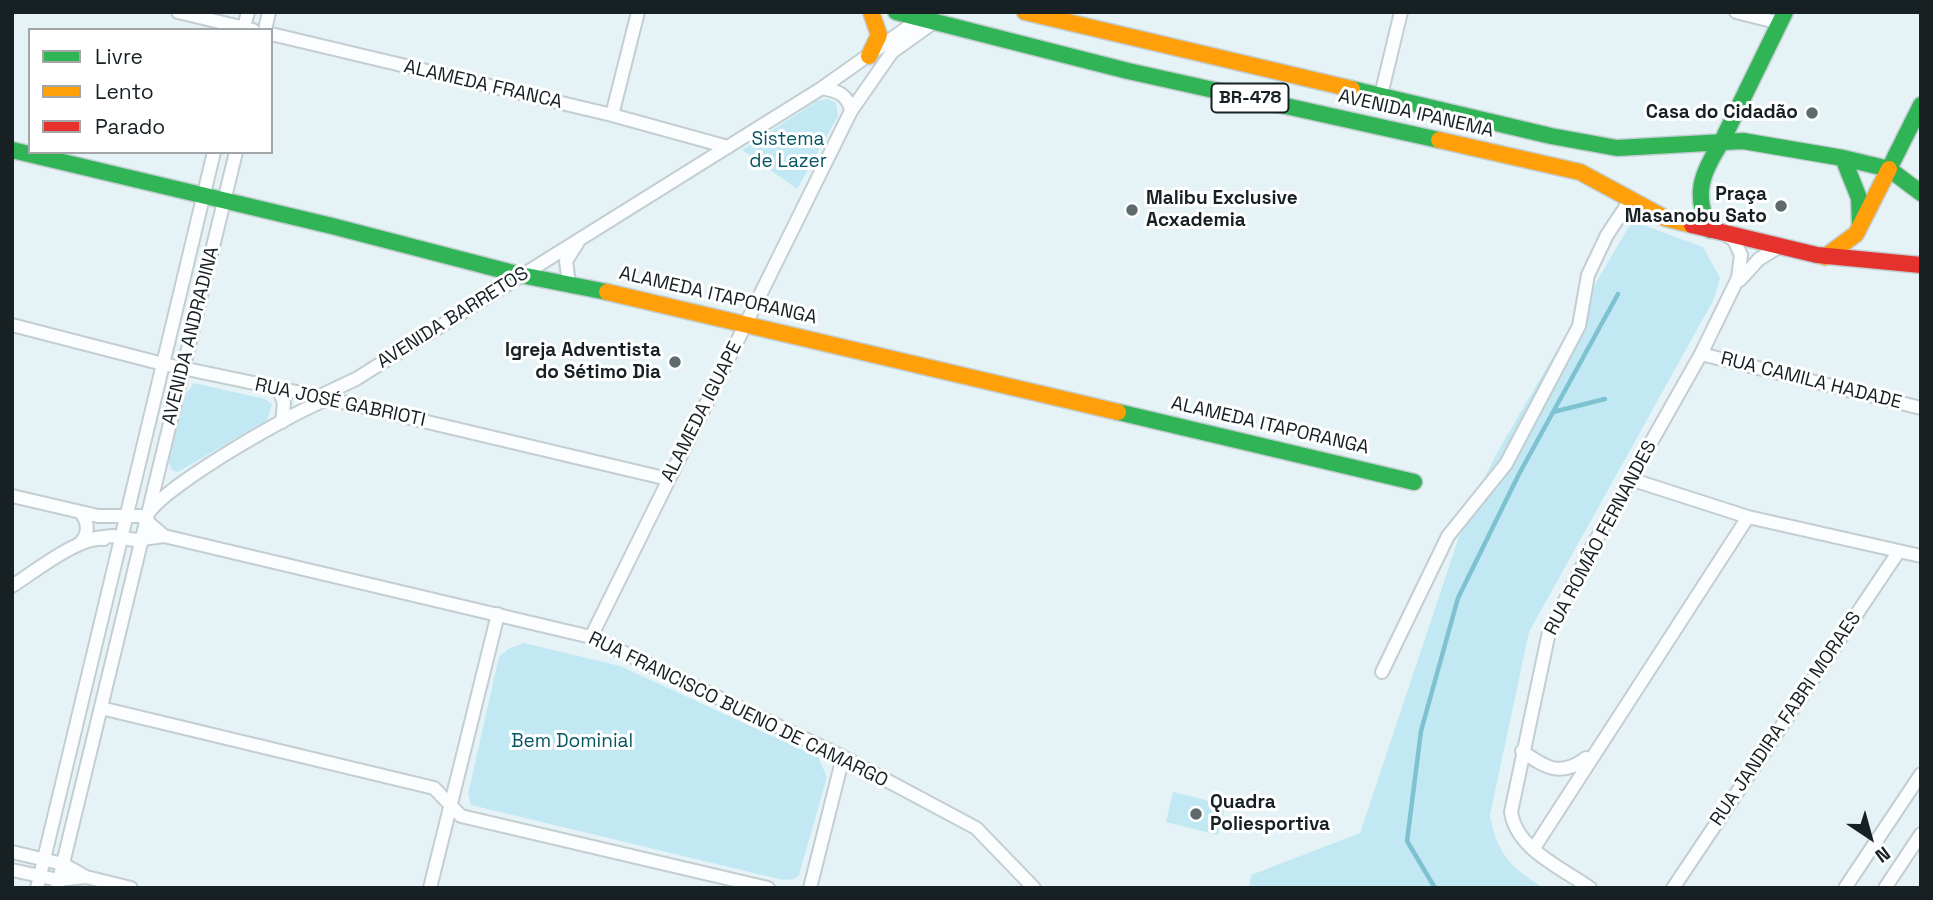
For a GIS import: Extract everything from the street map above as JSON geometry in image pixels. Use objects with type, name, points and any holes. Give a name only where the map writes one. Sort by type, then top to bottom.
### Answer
[{"type":"main road","points":[[869,56],[879,35],[871,12]]},
{"type":"main road","name":"AVENIDA IPANEMA","points":[[896,12],[928,17],[1128,71],[1580,172],[1665,218],[1717,232],[1825,257],[1921,265]]},
{"type":"main road","name":"AVENIDA IPANEMA","points":[[1025,12],[1551,136],[1617,148],[1743,141],[1843,158],[1889,169],[1921,193]]},
{"type":"main road","points":[[1717,232],[1701,215],[1698,188],[1702,173],[1721,143],[1783,18]]},
{"type":"main road","points":[[1825,257],[1850,241],[1859,229],[1921,105]]},
{"type":"main road","name":"ALAMEDA ITAPORANGA","points":[[29,154],[521,275],[1414,482]]},
{"type":"main road","points":[[1843,158],[1859,198],[1859,229]]},
{"type":"street","points":[[178,12],[243,28]]},
{"type":"street","points":[[612,115],[638,12]]},
{"type":"street","points":[[1381,96],[1401,12]]},
{"type":"street","points":[[1736,12],[1783,18]]},
{"type":"street","name":"AVENIDA BARRETOS","points":[[147,517],[172,490],[356,379],[728,147],[928,17]]},
{"type":"street","name":"ALAMEDA IGUAPE","points":[[591,637],[851,111],[892,52],[928,17]]},
{"type":"street","name":"ALAMEDA FRANCA","points":[[273,34],[612,115],[728,147]]},
{"type":"street","points":[[822,88],[844,95],[849,100],[851,111]]},
{"type":"street","points":[[694,138],[702,151],[700,164]]},
{"type":"street","name":"AVENIDA ANDRADINA","points":[[39,882],[214,154]]},
{"type":"street","name":"AVENIDA ANDRADINA","points":[[58,884],[236,154]]},
{"type":"street","points":[[1382,672],[1448,536],[1506,464],[1579,326],[1588,275],[1606,235],[1631,200]]},
{"type":"street","name":"RUA ROMÃO FERNANDES","points":[[1717,232],[1734,240],[1741,255],[1732,292]]},
{"type":"street","name":"AVENIDA BARRETOS","points":[[569,284],[566,261],[572,248],[586,234]]},
{"type":"street","name":"RUA ROMÃO FERNANDES","points":[[1516,833],[1511,812],[1549,632],[1732,292],[1759,259],[1781,246]]},
{"type":"street","points":[[485,265],[494,281],[488,295]]},
{"type":"street","name":"RUA JOSÉ GABRIOTI","points":[[12,325],[163,364],[324,398],[668,479]]},
{"type":"street","name":"RUA CAMILA HADADE","points":[[1701,354],[1921,408]]},
{"type":"street","points":[[279,390],[285,403],[282,422]]},
{"type":"street","points":[[1630,479],[1748,517],[1921,556]]},
{"type":"street","points":[[12,496],[106,517],[147,517],[164,536]]},
{"type":"street","points":[[75,547],[86,534],[87,524],[79,512]]},
{"type":"street","points":[[1534,848],[1592,753],[1748,517]]},
{"type":"street","name":"RUA FRANCISCO BUENO DE CAMARGO","points":[[142,539],[164,536],[591,637],[843,757],[976,828],[1034,888]]},
{"type":"street","points":[[96,538],[110,543],[118,554]]},
{"type":"street","points":[[12,586],[75,547],[96,538],[142,539]]},
{"type":"street","name":"RUA JANDIRA FABRI MORAES","points":[[1673,888],[1899,551]]},
{"type":"street","points":[[430,888],[498,614]]},
{"type":"street","points":[[100,708],[434,788],[461,816],[768,888]]},
{"type":"street","points":[[1522,751],[1544,767],[1558,770],[1575,766],[1592,753]]},
{"type":"street","points":[[810,888],[843,757]]},
{"type":"street","points":[[1844,888],[1921,774]]},
{"type":"street","points":[[1516,833],[1534,833],[1549,824]]},
{"type":"street","points":[[1516,833],[1590,888]]},
{"type":"street","points":[[1885,888],[1921,834]]},
{"type":"street","points":[[12,852],[63,864],[86,877],[131,888]]},
{"type":"street","points":[[12,870],[39,882],[58,884],[86,877]]},
{"type":"green space","name":"Sistema de Lazer","points":[[828,99],[836,103],[838,116],[797,189],[742,150],[817,101]]},
{"type":"green space","points":[[1632,221],[1703,247],[1720,278],[1714,299],[1529,632],[1490,815],[1497,840],[1507,859],[1544,888],[1249,888],[1251,875],[1360,833],[1467,513],[1497,453]]},
{"type":"green space","points":[[194,383],[265,399],[272,404],[267,420],[178,472],[172,470],[169,462],[183,398]]},
{"type":"green space","name":"Bem Dominial","points":[[524,643],[620,666],[818,757],[827,777],[799,875],[794,879],[783,880],[471,805],[468,794],[499,657],[508,649]]},
{"type":"green space","name":"Quadra Poliesportiva","points":[[1173,792],[1226,805],[1218,835],[1166,822]]},
{"type":"waterway","points":[[1435,888],[1407,841],[1421,731],[1458,598],[1519,474],[1618,294]]},
{"type":"waterway","points":[[1553,412],[1605,399]]},
{"type":"traffic: fast","points":[[896,12],[1128,71],[1439,140]]},
{"type":"traffic: fast","points":[[1721,143],[1785,12]]},
{"type":"traffic: fast","points":[[1352,89],[1551,136],[1617,148],[1743,141],[1843,158],[1889,169],[1921,193]]},
{"type":"traffic: fast","points":[[1889,169],[1921,105]]},
{"type":"traffic: fast","points":[[1710,230],[1702,206],[1702,185],[1708,165],[1721,143]]},
{"type":"traffic: fast","points":[[12,150],[28,154]]},
{"type":"traffic: fast","points":[[29,154],[332,226],[521,275],[607,292]]},
{"type":"traffic: fast","points":[[1843,158],[1859,198],[1860,225]]},
{"type":"traffic: fast","points":[[1118,412],[1414,482]]},
{"type":"traffic: slow","points":[[869,56],[879,35],[871,12]]},
{"type":"traffic: slow","points":[[1025,12],[1352,89]]},
{"type":"traffic: slow","points":[[1439,140],[1580,172],[1665,218],[1692,225]]},
{"type":"traffic: slow","points":[[1825,257],[1856,234],[1889,169]]},
{"type":"traffic: slow","points":[[607,292],[1118,412]]},
{"type":"traffic: jam","points":[[1692,225],[1817,255],[1921,265]]},
{"type":"place","name":"Casa do Cidadão","points":[[1812,113]]},
{"type":"place","name":"Praça Masanobu Sato","points":[[1781,206]]},
{"type":"place","name":"Malibu Exclusive Acxademia","points":[[1132,210]]},
{"type":"place","name":"Igreja Adventista do Sétimo Dia","points":[[675,362]]},
{"type":"place","name":"Quadra Poliesportiva","points":[[1196,814]]}]
